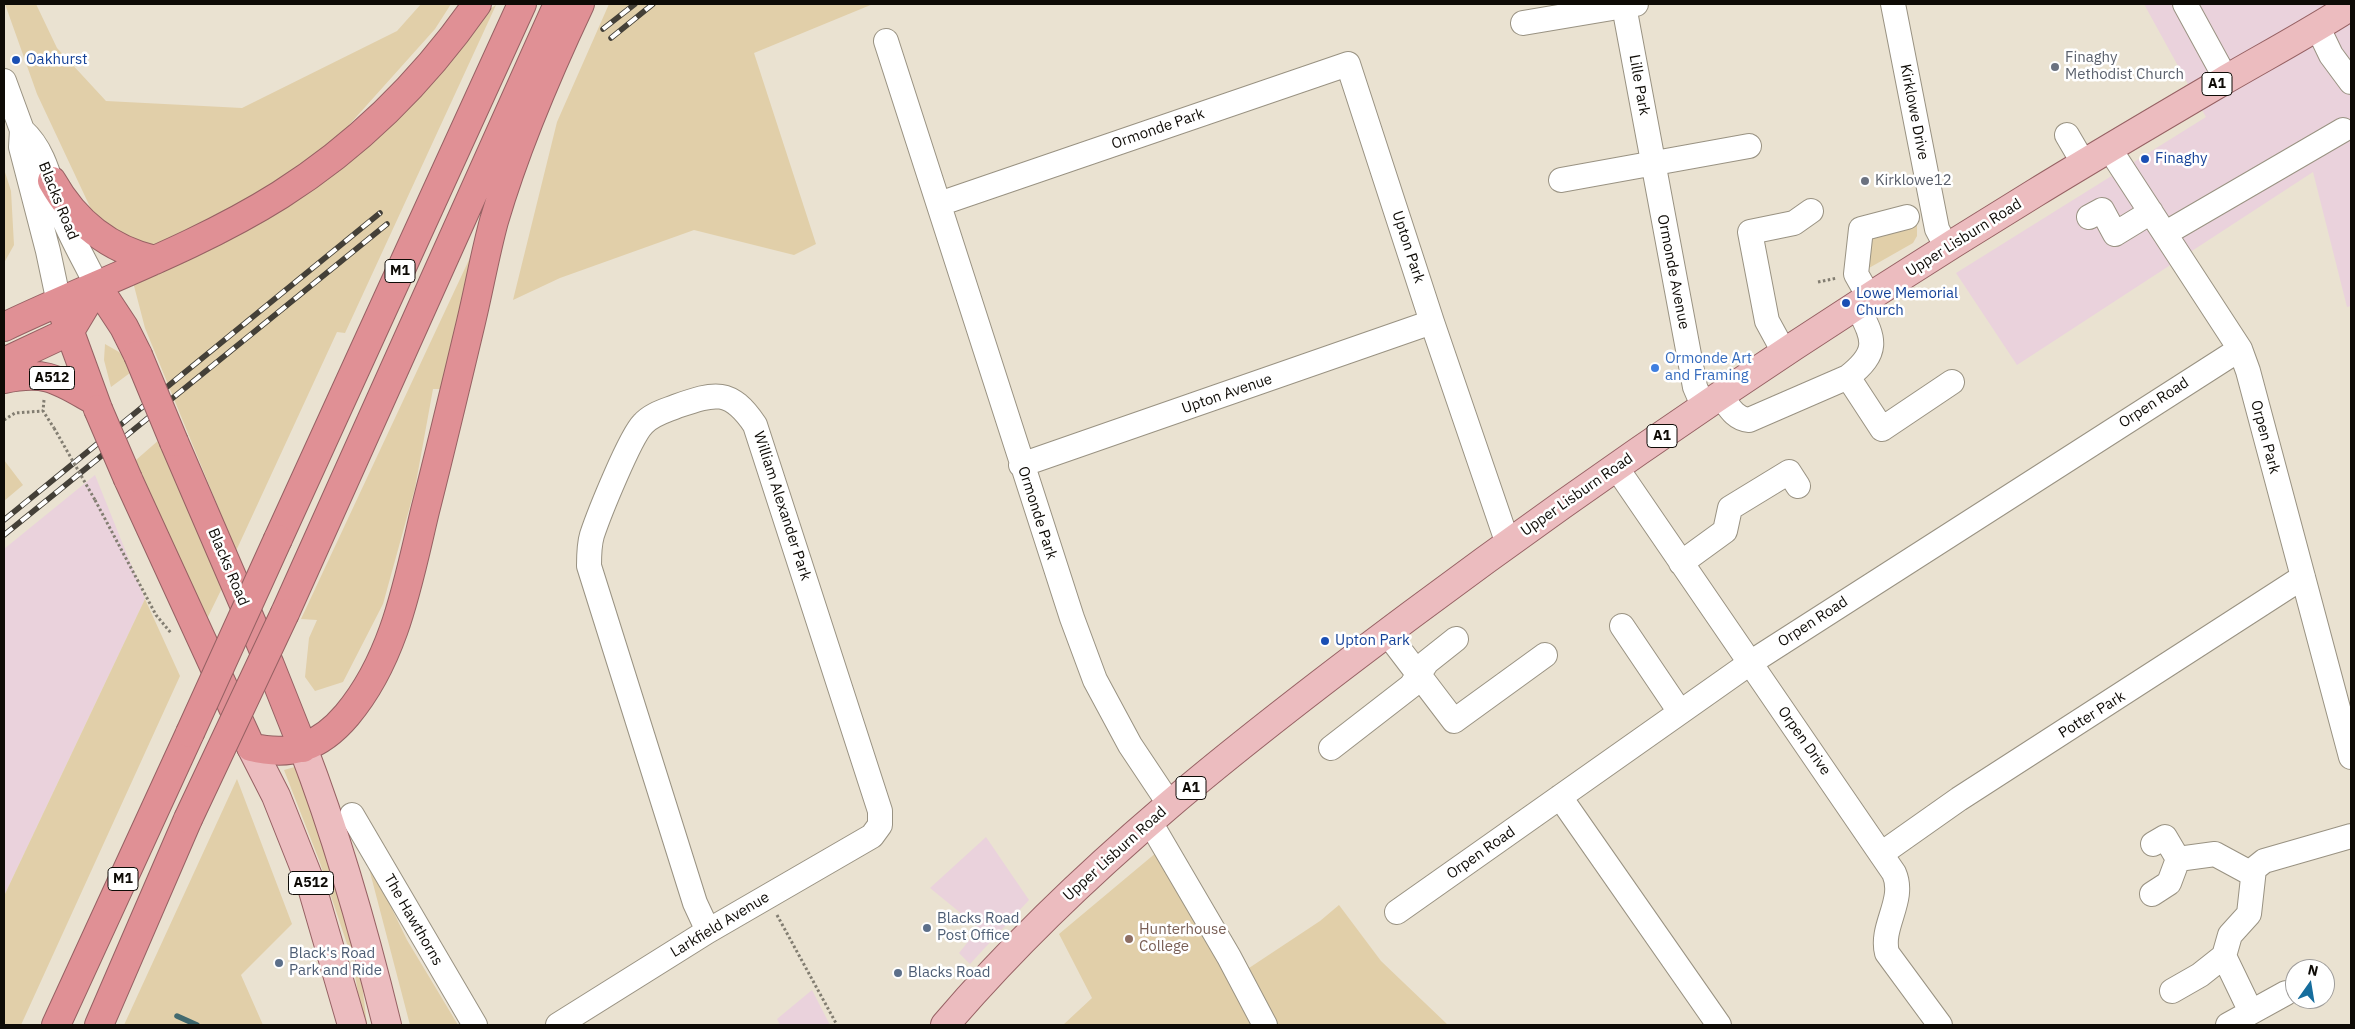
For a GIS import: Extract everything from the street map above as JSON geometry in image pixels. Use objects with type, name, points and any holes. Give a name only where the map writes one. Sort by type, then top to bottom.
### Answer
[{"type":"highway","points":[[4,327],[154,260],[256,209],[326,164],[360,136],[414,83],[454,37],[477,4]]},
{"type":"highway","name":"M1","points":[[56,1025],[522,4]]},
{"type":"highway","name":"M1","points":[[99,1025],[188,819],[285,612],[558,4]]},
{"type":"highway","points":[[251,747],[274,752],[303,748],[327,734],[346,717],[375,674],[388,645],[411,570],[494,222],[548,74],[580,4]]},
{"type":"highway","points":[[52,182],[65,204],[95,233],[132,255],[154,260]]},
{"type":"highway","points":[[70,331],[97,286]]},
{"type":"highway","name":"Blacks Road","points":[[97,286],[115,317],[124,327],[138,355],[270,665],[303,748]]},
{"type":"highway","name":"Blacks Road","points":[[59,303],[97,405],[128,479],[251,747]]},
{"type":"highway","name":"A512","points":[[4,362],[70,331]]},
{"type":"highway","name":"A512","points":[[4,379],[27,374],[43,375],[62,382],[97,405]]},
{"type":"main road","name":"Upper Lisburn Road","points":[[954,1023],[1018,944],[1104,861],[1258,732],[1387,633],[1508,544],[1616,467],[1863,301],[2109,148],[2226,79],[2318,28],[2351,6]]},
{"type":"main road","name":"Blacks Road","points":[[251,747],[276,796],[311,884],[352,1025]]},
{"type":"main road","name":"Blacks Road","points":[[303,748],[334,833],[373,966],[387,1025]]},
{"type":"street","name":"Kirklowe Drive","points":[[1893,4],[1937,229],[1948,248]]},
{"type":"street","points":[[2185,4],[2226,79]]},
{"type":"street","name":"Lille Park","points":[[1523,23],[1630,5],[1653,164]]},
{"type":"street","points":[[2318,28],[2331,55],[2351,82]]},
{"type":"street","name":"Ormonde Park","points":[[886,41],[1021,465],[1095,680],[1130,745],[1160,814],[1229,957],[1265,1025]]},
{"type":"street","name":"Ormonde Park","points":[[938,204],[1348,64]]},
{"type":"street","name":"Upton Park","points":[[1348,64],[1432,322],[1508,544]]},
{"type":"street","name":"Blacks Road","points":[[4,81],[22,130],[21,146],[48,251],[59,303]]},
{"type":"street","name":"Blacks Road","points":[[22,130],[34,141],[52,182],[60,210],[97,286]]},
{"type":"street","points":[[2166,233],[2343,130]]},
{"type":"street","points":[[2067,135],[2084,164]]},
{"type":"street","points":[[1561,180],[1749,146]]},
{"type":"street","name":"Orpen Park","points":[[2109,148],[2240,349],[2351,758]]},
{"type":"street","name":"Ormonde Avenue","points":[[1653,164],[1695,387],[1713,402],[1742,419],[1749,420],[1848,377]]},
{"type":"street","points":[[2089,217],[2102,210],[2115,234],[2151,212]]},
{"type":"street","points":[[1785,354],[1765,314],[1750,232],[1794,222],[1811,211]]},
{"type":"street","points":[[1907,217],[1861,229],[1856,274],[1873,337],[1872,346],[1861,366],[1848,377],[1882,429],[1952,382]]},
{"type":"street","name":"Upton Avenue","points":[[1021,465],[1432,322]]},
{"type":"street","name":"Orpen Road","points":[[1397,912],[1750,664],[2240,349]]},
{"type":"street","name":"William Alexander Park","points":[[708,931],[695,902],[589,566],[588,552],[592,535],[637,432],[654,415],[708,396],[721,396],[744,407],[756,425],[880,812],[880,825]]},
{"type":"street","name":"Orpen Drive","points":[[1616,467],[1881,854],[1897,881],[1898,894],[1885,944],[1888,953],[1940,1025]]},
{"type":"street","points":[[1680,562],[1725,531],[1730,508],[1789,472],[1798,486]]},
{"type":"street","name":"Potter Park","points":[[1881,854],[1959,799],[2303,577]]},
{"type":"street","points":[[1622,626],[1680,712]]},
{"type":"street","points":[[1387,633],[1454,721],[1545,656]]},
{"type":"street","points":[[1331,748],[1411,686],[1427,662],[1456,639]]},
{"type":"street","points":[[1560,797],[1719,1025]]},
{"type":"street","name":"The Hawthorns","points":[[352,815],[475,1025]]},
{"type":"street","name":"Larkfield Avenue","points":[[558,1025],[708,931],[872,836],[880,825]]},
{"type":"street","points":[[2172,991],[2200,975],[2224,956],[2230,935],[2249,914],[2254,869],[2264,861],[2351,836]]},
{"type":"street","points":[[2153,844],[2165,837],[2178,859]]},
{"type":"street","points":[[2178,859],[2215,854],[2252,874]]},
{"type":"street","points":[[2152,894],[2169,884],[2178,859]]},
{"type":"street","points":[[2224,956],[2251,1012]]},
{"type":"street","points":[[2228,1025],[2285,994]]},
{"type":"path","points":[[45,395],[43,411],[95,500],[156,614],[172,634]]},
{"type":"path","points":[[4,420],[15,413],[43,411]]},
{"type":"path","points":[[768,896],[837,1025]]},
{"type":"shaded area","points":[[5,4],[36,4],[57,48],[106,101],[242,108],[397,31],[421,4],[451,4],[435,29],[349,125],[361,149],[430,82],[491,8],[496,5],[345,333],[337,332],[236,551],[145,328],[125,241],[91,209],[37,94]]},
{"type":"shaded area","points":[[609,4],[873,4],[754,53],[816,244],[794,255],[694,230],[560,278],[513,300],[557,122]]},
{"type":"shaded area","points":[[2144,4],[2351,4],[2351,306],[2347,307],[2313,172],[2017,365],[1956,273],[2206,117]]},
{"type":"shaded area","points":[[4,169],[11,191],[14,245],[4,263]]},
{"type":"shaded area","points":[[1917,221],[1917,236],[1913,243],[1869,268],[1868,250],[1874,237]]},
{"type":"shaded area","points":[[482,232],[444,389],[433,389],[415,488],[383,604],[343,682],[315,691],[305,677],[309,638],[317,620],[301,619]]},
{"type":"shaded area","points":[[105,344],[119,352],[134,370],[111,387],[104,360]]},
{"type":"shaded area","points":[[160,439],[223,586],[205,623],[136,460]]},
{"type":"shaded area","points":[[4,460],[23,485],[4,501]]},
{"type":"shaded area","points":[[95,475],[145,599],[4,896],[4,549]]},
{"type":"shaded area","points":[[145,599],[180,676],[21,1025],[4,1025],[4,896]]},
{"type":"shaded area","points":[[298,766],[359,958],[367,1025],[363,1025],[353,962],[319,860],[284,770]]},
{"type":"shaded area","points":[[237,779],[292,924],[241,975],[263,1025],[124,1025]]},
{"type":"shaded area","points":[[986,837],[1029,900],[970,964],[959,953],[979,928],[930,888]]},
{"type":"shaded area","name":"Hunterhouse College","points":[[1157,852],[1246,970],[1320,921],[1339,905],[1381,961],[1448,1025],[1063,1025],[1092,998],[1059,934]]},
{"type":"shaded area","points":[[365,853],[407,940],[458,1025],[410,1025]]},
{"type":"shaded area","points":[[812,990],[830,1025],[780,1025],[777,1019]]},
{"type":"waterway","points":[[177,1016],[197,1025]]},
{"type":"railway","points":[[603,29],[635,4]]},
{"type":"railway","points":[[611,38],[653,4]]},
{"type":"railway","points":[[4,520],[380,213]]},
{"type":"railway","points":[[4,535],[387,224]]},
{"type":"place","name":"Oakhurst","points":[[16,60]]},
{"type":"place","name":"Finaghy Methodist Church","points":[[2055,67]]},
{"type":"place","name":"Finaghy","points":[[2145,159]]},
{"type":"place","name":"Kirklowe12","points":[[1865,181]]},
{"type":"place","name":"Lowe Memorial Church","points":[[1846,303]]},
{"type":"place","name":"Ormonde Art and Framing","points":[[1655,368]]},
{"type":"place","name":"Upton Park","points":[[1325,641]]},
{"type":"place","name":"Blacks Road Post Office","points":[[927,928]]},
{"type":"place","name":"Hunterhouse College","points":[[1129,939]]},
{"type":"place","name":"Black's Road Park and Ride","points":[[279,963]]},
{"type":"place","name":"Blacks Road","points":[[898,973]]}]
